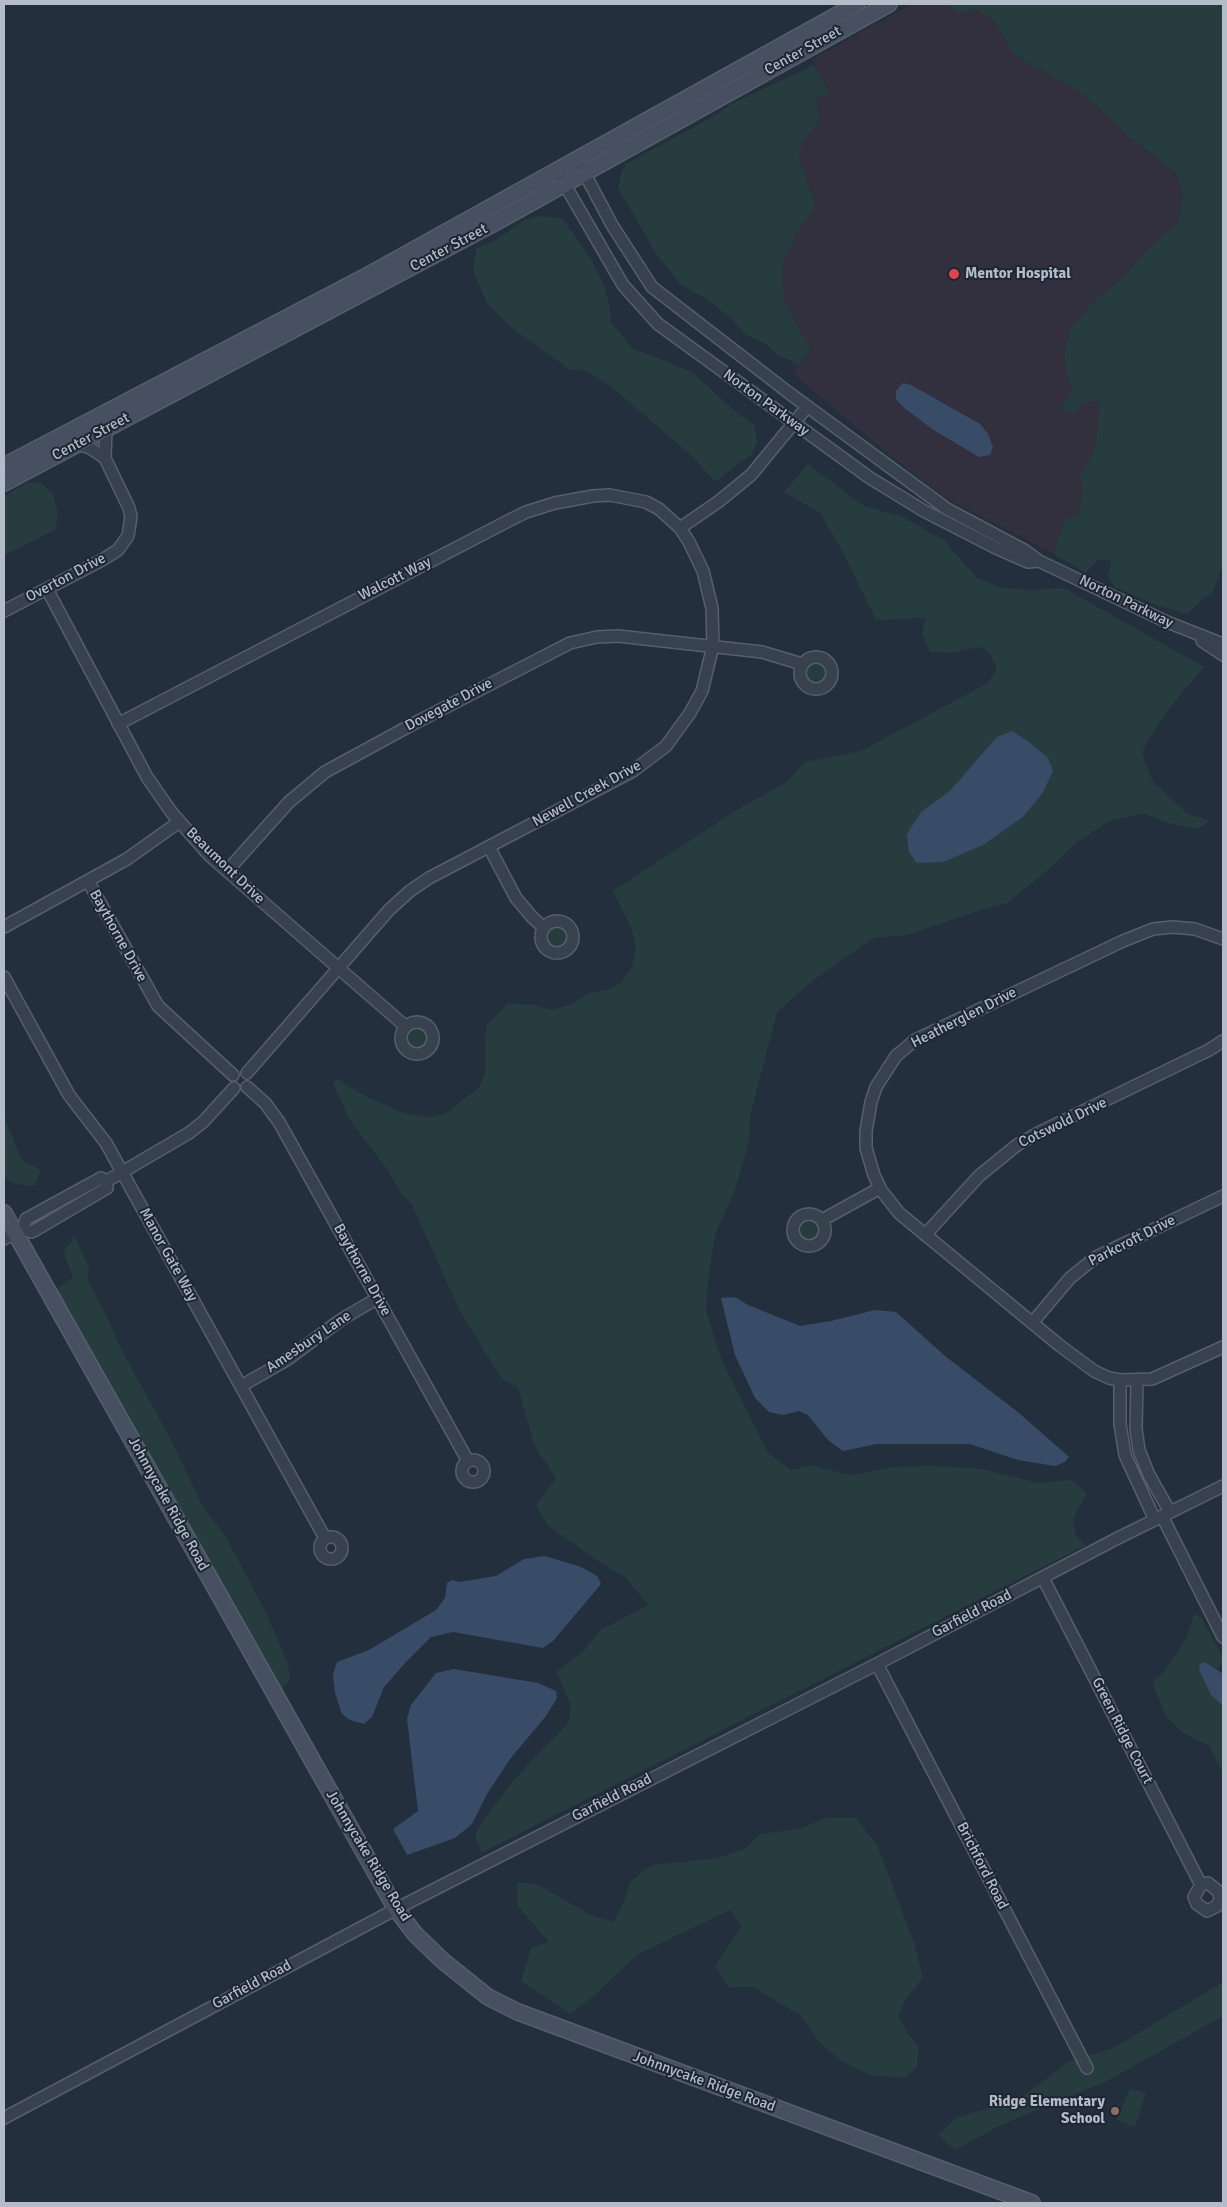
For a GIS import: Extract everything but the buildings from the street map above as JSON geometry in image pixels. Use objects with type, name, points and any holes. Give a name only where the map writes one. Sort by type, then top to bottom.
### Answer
[{"type":"main road","name":"Center Street","points":[[581,166],[857,4]]},
{"type":"main road","name":"Center Street","points":[[4,466],[362,278],[491,207],[560,177],[889,4]]},
{"type":"main road","name":"Center Street","points":[[4,483],[498,221],[560,177]]},
{"type":"main road","points":[[491,207],[498,221]]},
{"type":"main road","name":"Johnnycake Ridge Road","points":[[4,1213],[396,1909],[415,1934],[464,1979],[488,1997],[518,2012],[1032,2203]]},
{"type":"street","name":"Norton Parkway","points":[[581,166],[612,225],[652,287],[807,407],[947,508],[1024,550],[1039,561],[1167,622],[1223,644]]},
{"type":"street","name":"Norton Parkway","points":[[560,177],[622,285],[658,324],[870,478],[924,511],[1012,555],[1028,562],[1039,561]]},
{"type":"street","points":[[680,528],[718,502],[751,475],[807,407]]},
{"type":"street","name":"Overton Drive","points":[[4,611],[118,550],[128,536],[131,517],[129,508],[105,458],[106,429]]},
{"type":"street","points":[[78,444],[90,448],[105,458]]},
{"type":"street","name":"Walcott Way","points":[[118,724],[526,512],[555,503],[592,496],[622,496],[646,502],[659,509],[680,528]]},
{"type":"street","name":"Newell Creek Drive","points":[[247,1073],[390,910],[410,892],[428,878],[633,771],[656,755],[675,735],[695,704],[705,680],[713,646],[712,608],[709,590],[695,553],[680,528]]},
{"type":"street","name":"Beaumont Drive","points":[[47,589],[147,777],[179,822],[210,856],[405,1026]]},
{"type":"street","name":"Norton Parkway","points":[[1185,630],[1223,655]]},
{"type":"street","name":"Dovegate Drive","points":[[227,871],[289,802],[325,772],[563,646],[591,638],[610,636],[762,652],[802,664]]},
{"type":"street","points":[[4,927],[127,859],[179,822]]},
{"type":"street","points":[[489,847],[516,898],[544,928]]},
{"type":"street","name":"Baythorne Drive","points":[[88,881],[158,1006],[233,1075]]},
{"type":"street","name":"Heatherglen Drive","points":[[1129,1380],[1109,1378],[1083,1364],[899,1213],[880,1188],[872,1170],[866,1148],[868,1116],[876,1088],[896,1056],[915,1040],[1123,941],[1153,929],[1196,929],[1223,939]]},
{"type":"street","name":"Manor Gate Way","points":[[4,977],[70,1095],[98,1132],[122,1173],[325,1538]]},
{"type":"street","name":"Cotswold Drive","points":[[926,1235],[979,1176],[1017,1145],[1223,1041]]},
{"type":"street","points":[[239,1071],[247,1073],[250,1081],[248,1087],[240,1090],[234,1088],[231,1081],[233,1075],[239,1071]]},
{"type":"street","name":"Baythorne Drive","points":[[248,1087],[265,1103],[280,1122],[468,1461]]},
{"type":"street","points":[[14,1233],[26,1219],[101,1178],[107,1181],[189,1133],[204,1122],[234,1088]]},
{"type":"street","points":[[822,1220],[880,1188]]},
{"type":"street","name":"Parkcroft Drive","points":[[1032,1323],[1070,1278],[1096,1257],[1223,1196]]},
{"type":"street","name":"Amesbury Lane","points":[[241,1386],[285,1360],[342,1319],[378,1298]]},
{"type":"street","points":[[1129,1380],[1160,1376],[1223,1347]]},
{"type":"street","points":[[1129,1380],[1120,1424],[1125,1455],[1162,1516],[1223,1637]]},
{"type":"street","points":[[1129,1380],[1139,1450],[1149,1474],[1162,1516]]},
{"type":"street","name":"Garfield Road","points":[[4,2118],[396,1909],[1223,1486]]},
{"type":"street","name":"Green Ridge Court","points":[[1043,1578],[1201,1885]]},
{"type":"street","name":"Brichford Road","points":[[877,1664],[1087,2068]]},
{"type":"shaded area","name":"Mentor Hospital","points":[[913,4],[948,4],[958,14],[974,9],[994,21],[1014,54],[1083,94],[1130,137],[1177,174],[1183,198],[1178,223],[1144,252],[1120,280],[1093,302],[1070,330],[1064,351],[1066,373],[1073,389],[1072,413],[1084,402],[1100,400],[1095,450],[1079,476],[1083,488],[1078,513],[1064,520],[1054,554],[942,496],[793,374],[811,349],[785,303],[782,267],[796,234],[816,206],[799,158],[802,142],[820,121],[816,100],[829,92],[812,59]]},
{"type":"green space","points":[[1223,4],[1223,563],[1213,591],[1187,614],[1153,604],[1115,587],[1108,577],[1111,561],[1097,560],[1086,573],[1054,554],[1064,520],[1079,513],[1083,488],[1079,476],[1095,450],[1100,401],[1084,402],[1073,413],[1060,410],[1073,389],[1066,373],[1064,351],[1070,329],[1093,302],[1120,280],[1144,252],[1178,223],[1183,198],[1177,174],[1130,137],[1083,94],[1014,54],[994,21],[975,9],[958,14],[948,5]]},
{"type":"green space","points":[[814,65],[829,92],[816,100],[820,121],[802,142],[799,158],[816,206],[796,234],[782,267],[785,303],[811,349],[799,365],[778,355],[766,344],[746,335],[734,321],[707,299],[681,285],[657,255],[618,188],[621,173],[626,164],[716,115],[731,104]]},
{"type":"green space","points":[[539,216],[562,218],[591,259],[605,288],[611,322],[632,348],[692,372],[736,412],[754,425],[757,441],[752,454],[715,482],[693,457],[613,388],[587,371],[569,369],[509,326],[487,303],[473,271],[476,249],[494,241],[525,220]]},
{"type":"green space","points":[[808,464],[864,506],[903,517],[945,541],[976,577],[1000,588],[1035,590],[1064,588],[1204,667],[1168,710],[1147,742],[1142,754],[1153,782],[1188,814],[1211,821],[1196,829],[1168,823],[1145,814],[1111,820],[1077,842],[1049,869],[1007,903],[983,909],[907,935],[873,938],[811,982],[777,1012],[750,1116],[749,1142],[734,1193],[716,1232],[709,1272],[706,1311],[722,1361],[768,1453],[791,1470],[810,1465],[850,1475],[893,1467],[931,1466],[977,1468],[1038,1483],[1071,1480],[1087,1493],[1073,1519],[1076,1535],[1086,1545],[481,1853],[475,1833],[487,1815],[520,1773],[569,1722],[571,1705],[556,1672],[584,1651],[599,1631],[648,1605],[625,1577],[601,1563],[548,1526],[536,1506],[556,1478],[534,1445],[518,1387],[501,1378],[460,1311],[412,1205],[400,1192],[387,1169],[349,1119],[333,1083],[338,1079],[358,1092],[397,1111],[427,1118],[448,1112],[474,1092],[481,1084],[485,1072],[485,1036],[487,1025],[507,1004],[534,1005],[551,1010],[570,1005],[590,993],[608,990],[621,983],[632,967],[636,948],[631,927],[613,891],[743,806],[786,783],[805,762],[861,751],[988,683],[997,668],[990,654],[981,647],[949,653],[930,652],[922,634],[926,618],[876,620],[840,546],[820,513],[784,492]]},
{"type":"green space","points":[[40,482],[53,494],[58,513],[55,530],[4,555],[4,496],[27,483]]},
{"type":"green space","points":[[812,663],[820,663],[826,669],[826,677],[820,683],[812,683],[806,677],[806,669]]},
{"type":"green space","points":[[554,927],[562,927],[568,933],[568,941],[562,947],[554,947],[548,941],[548,933]]},
{"type":"green space","points":[[414,1028],[422,1028],[428,1034],[428,1042],[422,1048],[414,1048],[408,1042],[408,1034]]},
{"type":"green space","points":[[4,1116],[21,1159],[41,1170],[34,1186],[16,1184],[4,1177]]},
{"type":"green space","points":[[808,1218],[816,1222],[820,1230],[816,1238],[808,1242],[800,1238],[796,1230],[800,1222]]},
{"type":"green space","points":[[74,1236],[89,1267],[88,1280],[120,1347],[170,1438],[203,1507],[226,1537],[266,1613],[287,1661],[290,1680],[277,1692],[53,1292],[73,1277],[64,1254],[65,1248],[72,1242]]},
{"type":"green space","points":[[1194,1614],[1201,1617],[1223,1658],[1223,1662],[1217,1670],[1205,1662],[1199,1670],[1211,1695],[1223,1706],[1223,1774],[1210,1746],[1183,1733],[1166,1716],[1152,1682],[1164,1672],[1186,1639]]},
{"type":"green space","points":[[826,1818],[856,1818],[878,1847],[914,1943],[923,1977],[905,2001],[898,2016],[908,2034],[919,2046],[917,2066],[906,2078],[869,2075],[843,2062],[820,2043],[801,2016],[753,1987],[729,1987],[715,1966],[742,1926],[730,1910],[638,1954],[587,2002],[570,2014],[521,1981],[531,1948],[549,1942],[517,1905],[517,1882],[538,1885],[593,1916],[614,1922],[630,1882],[651,1865],[718,1858],[745,1849],[760,1834],[799,1829]]},
{"type":"green space","points":[[1223,1982],[1223,2016],[1107,2081],[1001,2125],[955,2150],[938,2134],[958,2117],[1018,2100],[1070,2061],[1112,2049]]},
{"type":"green space","points":[[1130,2088],[1146,2093],[1135,2127],[1117,2120]]},
{"type":"water","points":[[903,383],[911,385],[980,424],[988,434],[993,447],[990,455],[979,457],[932,429],[902,406],[896,399],[896,391]]},
{"type":"water","points":[[1012,731],[1048,758],[1053,771],[1043,792],[1024,816],[983,845],[943,862],[917,863],[909,852],[907,834],[921,812],[949,792],[997,737]]},
{"type":"water","points":[[735,1297],[748,1305],[800,1326],[831,1321],[875,1310],[896,1312],[945,1356],[1019,1413],[1069,1457],[1065,1462],[1055,1466],[1018,1460],[970,1444],[877,1444],[843,1451],[828,1440],[808,1415],[799,1411],[783,1415],[769,1412],[755,1398],[735,1355],[721,1298]]},
{"type":"water","points":[[545,1556],[581,1567],[597,1576],[601,1584],[553,1641],[543,1648],[453,1632],[431,1637],[384,1687],[372,1717],[364,1724],[350,1720],[342,1714],[335,1693],[333,1674],[337,1662],[369,1650],[436,1610],[445,1598],[447,1583],[452,1580],[459,1582],[496,1576],[524,1559]]},
{"type":"water","points":[[1205,1662],[1223,1674],[1223,1706],[1211,1695],[1199,1670],[1200,1664]]},
{"type":"water","points":[[454,1669],[538,1683],[556,1691],[557,1698],[546,1716],[510,1759],[487,1794],[472,1824],[455,1838],[407,1855],[393,1829],[418,1811],[407,1719],[411,1705],[436,1673]]},
{"type":"place","name":"Mentor Hospital","points":[[954,274]]},
{"type":"place","name":"Ridge Elementary School","points":[[1115,2111]]}]
